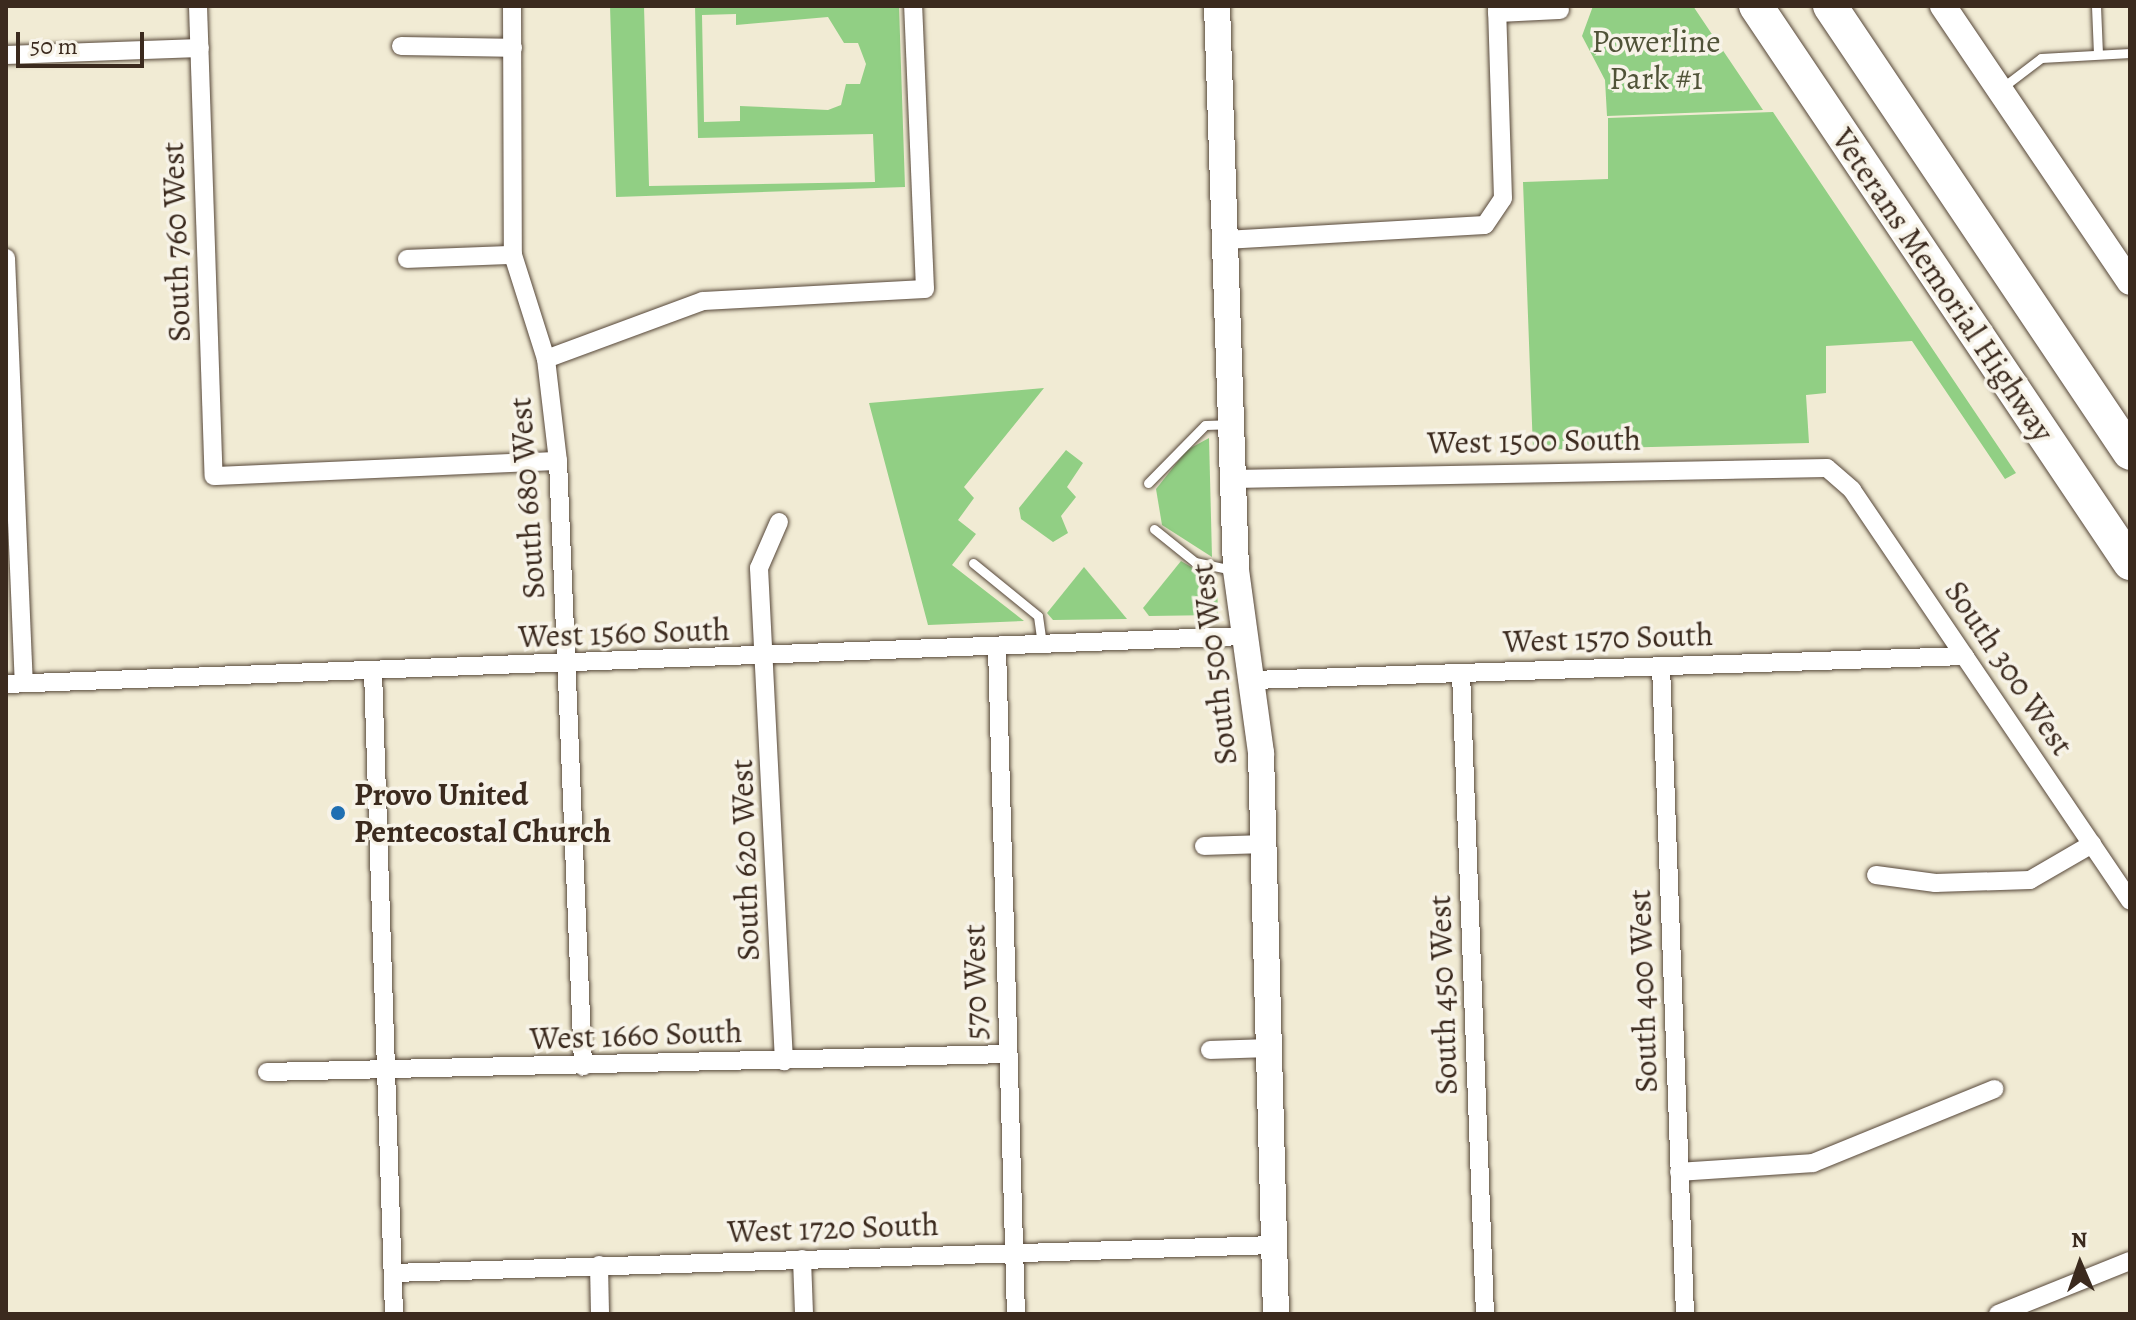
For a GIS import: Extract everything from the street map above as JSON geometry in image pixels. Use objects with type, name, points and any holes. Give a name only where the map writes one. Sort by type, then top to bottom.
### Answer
[{"type":"highway","name":"Veterans Memorial Highway","points":[[1756,6],[2130,563]]},
{"type":"highway","name":"Veterans Memorial Highway","points":[[1830,6],[2130,453]]},
{"type":"highway","points":[[1966,208],[2130,412]]},
{"type":"main road","name":"South 500 West","points":[[1217,6],[1236,570],[1243,636],[1253,680],[1264,844],[1276,1314]]},
{"type":"main road","points":[[1943,6],[2130,282]]},
{"type":"street","name":"South 760 West","points":[[198,6],[214,476],[558,461]]},
{"type":"street","points":[[407,259],[513,255],[512,6]]},
{"type":"street","points":[[546,359],[703,301],[925,289],[913,6]]},
{"type":"street","points":[[1225,240],[1464,231],[1494,218],[1504,187],[1497,10],[1560,10]]},
{"type":"street","points":[[401,46],[513,48]]},
{"type":"street","points":[[6,55],[200,48]]},
{"type":"street","name":"South 680 West","points":[[513,255],[546,359],[558,461],[583,1066]]},
{"type":"street","points":[[7,258],[15,684]]},
{"type":"street","name":"West 1500 South","points":[[1233,479],[1813,465],[1835,472]]},
{"type":"street","name":"South 300 West","points":[[1835,472],[1965,656],[2130,901]]},
{"type":"street","name":"South 620 West","points":[[779,522],[759,568],[767,657],[784,1061]]},
{"type":"street","name":"West 1560 South","points":[[15,684],[1042,647],[1243,636]]},
{"type":"street","name":"570 West","points":[[997,648],[1016,1314]]},
{"type":"street","name":"West 1570 South","points":[[1253,680],[1965,656]]},
{"type":"street","name":"South 400 West","points":[[1661,666],[1685,1314]]},
{"type":"street","points":[[373,671],[394,1314]]},
{"type":"street","name":"South 450 West","points":[[1461,673],[1485,1314]]},
{"type":"street","points":[[1204,846],[1264,844]]},
{"type":"street","points":[[1876,875],[1935,883],[2030,880],[2092,844]]},
{"type":"street","points":[[1210,1050],[1269,1048]]},
{"type":"street","name":"West 1660 South","points":[[267,1072],[387,1072],[1007,1054]]},
{"type":"street","points":[[1679,1172],[1813,1163],[1994,1089]]},
{"type":"street","name":"West 1720 South","points":[[393,1273],[1275,1245]]},
{"type":"street","points":[[802,1259],[804,1314]]},
{"type":"street","points":[[1998,1314],[2130,1261]]},
{"type":"street","points":[[599,1265],[600,1314]]},
{"type":"lane","points":[[2096,6],[2098,54]]},
{"type":"lane","points":[[2000,89],[2041,58],[2130,53]]},
{"type":"lane","points":[[1148,483],[1205,425],[1231,424]]},
{"type":"lane","points":[[1154,529],[1195,562],[1236,570]]},
{"type":"lane","points":[[973,563],[1038,616],[1042,647]]},
{"type":"green space","points":[[610,6],[644,6],[649,186],[875,182],[873,134],[698,138],[695,6],[899,6],[905,187],[616,197]],"holes":[[[736,14],[736,25],[828,17],[844,43],[858,43],[866,64],[860,84],[846,84],[841,105],[828,110],[740,106],[740,121],[704,122],[702,15]]]},
{"type":"green space","name":"Powerline Park #1","points":[[1593,6],[1693,6],[1763,110],[1607,116],[1605,80],[1582,36]]},
{"type":"green space","points":[[1773,112],[2016,473],[2005,479],[1912,341],[1826,346],[1826,393],[1806,395],[1809,443],[1533,450],[1523,182],[1608,179],[1608,118]]},
{"type":"green space","points":[[1044,388],[964,487],[974,498],[958,520],[976,534],[952,565],[1024,621],[928,625],[869,403]]},
{"type":"green space","points":[[1209,438],[1212,557],[1162,525],[1156,489],[1187,450]]},
{"type":"green space","points":[[1066,450],[1083,463],[1067,487],[1076,497],[1061,516],[1068,533],[1053,542],[1021,519],[1019,508]]},
{"type":"green space","points":[[1181,561],[1217,582],[1218,615],[1149,616],[1143,608]]},
{"type":"green space","points":[[1084,567],[1127,619],[1053,620],[1047,613]]},
{"type":"place","name":"Provo United Pentecostal Church","points":[[338,813]]}]
